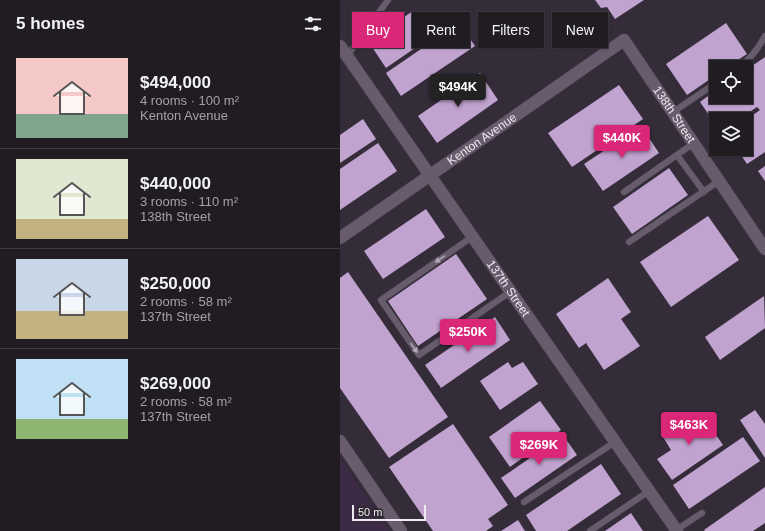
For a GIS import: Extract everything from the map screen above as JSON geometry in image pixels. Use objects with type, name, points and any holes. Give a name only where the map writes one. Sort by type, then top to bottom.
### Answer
[{"type":"street","name":"138th Street","points":[[624,40],[765,248]]},
{"type":"street","name":"Kenton Avenue","points":[[340,238],[624,40]]},
{"type":"street","name":"137th Street","points":[[343,52],[430,175],[676,531]]},
{"type":"street","points":[[340,441],[401,531]]},
{"type":"lane","points":[[343,52],[388,0]]},
{"type":"lane","points":[[749,60],[765,36]]},
{"type":"lane","points":[[673,112],[709,88]]},
{"type":"lane","points":[[624,192],[694,143]]},
{"type":"lane","points":[[677,155],[704,192]]},
{"type":"lane","points":[[629,242],[719,181]]},
{"type":"lane","points":[[472,237],[381,300],[419,355],[510,292]]},
{"type":"lane","points":[[524,502],[615,442]]},
{"type":"lane","points":[[590,531],[649,491]]},
{"type":"lane","points":[[676,531],[702,513]]},
{"type":"shaded area","points":[[340,0],[765,0],[765,531],[389,531],[340,458]]},
{"type":"shaded area","points":[[340,458],[385,525],[389,531],[340,531]]},
{"type":"building","points":[[595,0],[644,0],[615,19],[607,7],[601,8]]},
{"type":"building","points":[[413,11],[414,12],[412,12],[412,48],[415,48],[386,68],[373,48],[404,48],[404,17]]},
{"type":"building","points":[[726,23],[747,54],[738,60],[709,60],[709,80],[687,95],[666,64]]},
{"type":"building","points":[[470,39],[475,46],[401,96],[386,73],[422,48],[470,48]]},
{"type":"building","points":[[765,57],[765,152],[747,164],[742,156],[753,156],[753,115],[760,110],[757,107],[750,112],[709,112],[709,115],[700,102],[709,95],[709,104],[753,104],[753,65]]},
{"type":"building","points":[[480,73],[498,100],[437,143],[418,116]]},
{"type":"building","points":[[619,85],[643,119],[572,167],[548,133]]},
{"type":"building","points":[[363,119],[376,139],[340,163],[340,135]]},
{"type":"building","points":[[641,126],[659,153],[603,191],[584,164]]},
{"type":"building","points":[[378,143],[397,171],[340,210],[340,169]]},
{"type":"building","points":[[765,166],[765,181],[758,171]]},
{"type":"building","points":[[669,168],[688,195],[632,234],[613,207]]},
{"type":"building","points":[[426,209],[445,237],[383,279],[364,251]]},
{"type":"building","points":[[708,216],[739,260],[671,307],[640,262]]},
{"type":"building","points":[[456,254],[487,299],[418,346],[388,301]]},
{"type":"building","points":[[348,272],[448,417],[389,458],[340,388],[340,278]]},
{"type":"building","points":[[608,278],[631,312],[621,319],[640,346],[604,370],[586,343],[579,348],[556,314]]},
{"type":"building","points":[[764,296],[765,328],[720,360],[705,337]]},
{"type":"building","points":[[495,317],[510,340],[441,388],[425,365]]},
{"type":"building","points":[[508,362],[512,368],[523,362],[538,384],[500,410],[480,381]]},
{"type":"building","points":[[540,401],[561,430],[510,467],[489,437]]},
{"type":"building","points":[[755,410],[765,424],[765,458],[740,420]]},
{"type":"building","points":[[700,412],[723,445],[672,480],[657,459],[671,450],[663,437]]},
{"type":"building","points":[[453,424],[508,505],[488,519],[493,526],[486,531],[433,531],[389,467]]},
{"type":"building","points":[[563,435],[577,455],[515,498],[501,478]]},
{"type":"building","points":[[743,437],[760,461],[689,509],[673,485]]},
{"type":"building","points":[[601,464],[621,494],[567,531],[536,531],[526,515]]},
{"type":"building","points":[[765,487],[765,523],[753,531],[704,530]]},
{"type":"building","points":[[631,513],[643,531],[605,531]]},
{"type":"building","points":[[518,520],[525,531],[501,531]]}]
